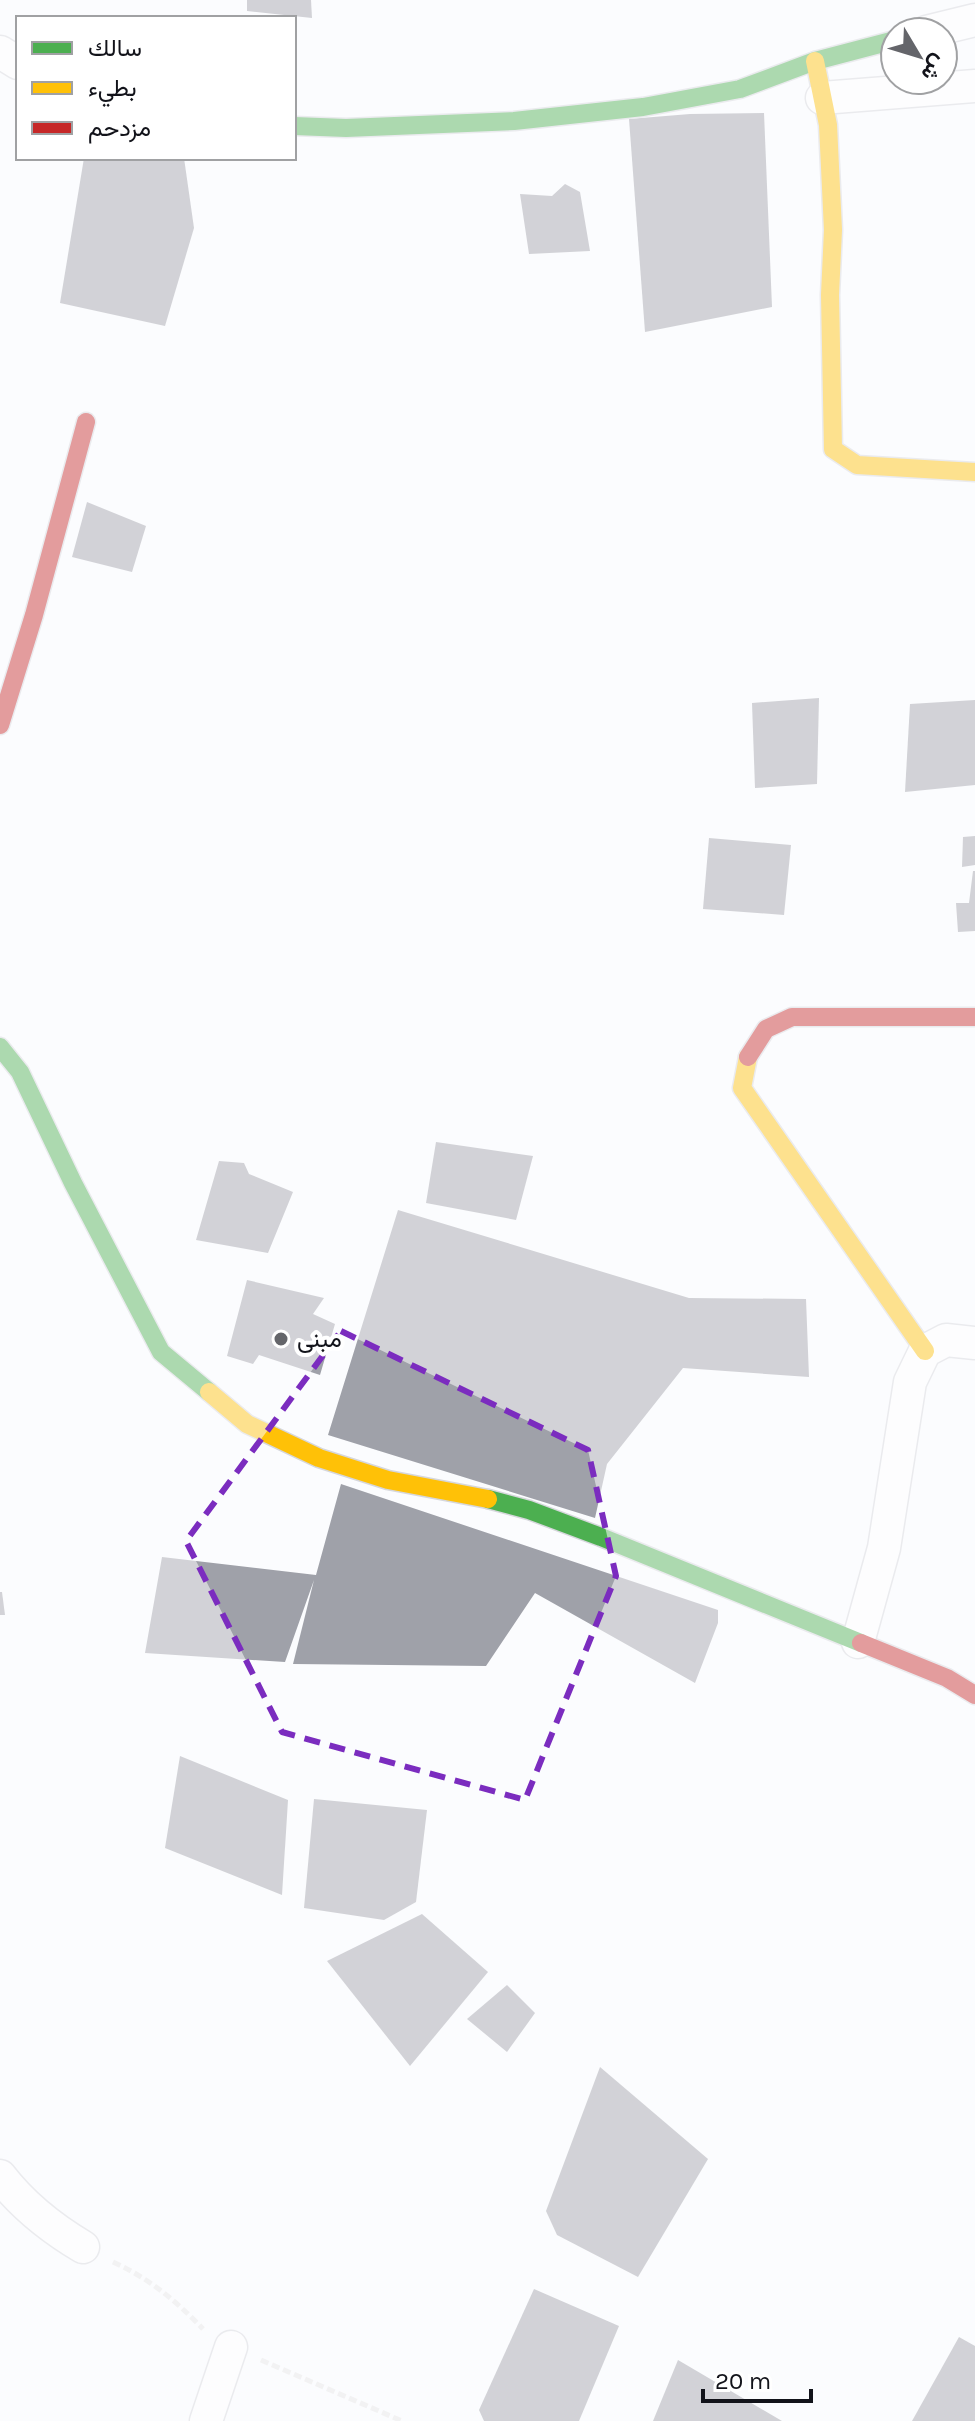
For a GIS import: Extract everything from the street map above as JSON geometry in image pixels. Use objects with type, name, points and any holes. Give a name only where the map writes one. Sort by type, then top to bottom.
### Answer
[{"type":"street","points":[[296,126],[346,128],[514,121],[643,107],[740,89],[815,61],[879,44]]},
{"type":"street","points":[[815,61],[828,125],[833,230],[830,295],[833,449],[857,465],[975,472]]},
{"type":"street","points":[[822,98],[975,86]]},
{"type":"street","points":[[0,725],[86,422]]},
{"type":"street","points":[[925,1351],[742,1088],[748,1055],[766,1029],[792,1017],[975,1017]]},
{"type":"street","points":[[0,1047],[20,1072],[80,1197],[161,1352],[247,1424],[319,1458],[388,1480],[481,1497],[529,1510],[947,1678],[975,1695]]},
{"type":"street","points":[[858,1642],[884,1548],[910,1382],[925,1351],[946,1340],[975,1343]]},
{"type":"street","points":[[0,2176],[46,2223],[83,2247]]},
{"type":"street","points":[[206,2421],[231,2347]]},
{"type":"path","points":[[83,2247],[153,2283],[208,2334],[231,2347],[402,2421]]},
{"type":"highlighted area","points":[[341,1331],[588,1450],[616,1576],[525,1800],[282,1732],[186,1541]]},
{"type":"building","points":[[247,0],[311,0],[312,18],[296,16],[247,11]]},
{"type":"building","points":[[764,113],[772,307],[645,332],[629,119]]},
{"type":"building","points":[[84,160],[184,160],[194,228],[165,326],[60,303]]},
{"type":"building","points":[[565,184],[580,192],[590,251],[529,254],[520,194],[552,196]]},
{"type":"building","points":[[87,502],[146,526],[132,572],[72,557]]},
{"type":"building","points":[[819,698],[817,784],[755,788],[752,703]]},
{"type":"building","points":[[975,700],[975,785],[905,792],[910,704]]},
{"type":"building","points":[[975,836],[975,865],[962,867],[963,837]]},
{"type":"building","points":[[709,838],[791,845],[784,915],[703,909]]},
{"type":"building","points":[[973,871],[975,931],[958,932],[956,903],[969,903]]},
{"type":"building","points":[[436,1142],[533,1156],[516,1220],[426,1203]]},
{"type":"building","points":[[219,1161],[244,1163],[249,1174],[293,1192],[268,1253],[196,1240]]},
{"type":"building","points":[[398,1210],[689,1298],[806,1299],[809,1377],[683,1368],[607,1464],[595,1518],[328,1435]]},
{"type":"building","name":"مبنى","points":[[247,1280],[324,1298],[313,1314],[335,1324],[320,1375],[259,1355],[253,1364],[227,1356]]},
{"type":"building","points":[[341,1484],[718,1610],[718,1623],[695,1683],[535,1593],[486,1666],[293,1664],[314,1580],[285,1662],[145,1653],[162,1557],[316,1575]]},
{"type":"building","points":[[2,1592],[5,1615],[0,1615]]},
{"type":"building","points":[[180,1756],[288,1800],[282,1895],[165,1848]]},
{"type":"building","points":[[314,1799],[427,1810],[416,1902],[384,1920],[304,1908]]},
{"type":"building","points":[[422,1914],[488,1972],[410,2066],[327,1961]]},
{"type":"building","points":[[507,1985],[535,2013],[507,2052],[467,2019]]},
{"type":"building","points":[[600,2067],[708,2159],[638,2277],[557,2235],[546,2211]]},
{"type":"building","points":[[534,2289],[619,2326],[579,2421],[484,2421],[479,2410]]},
{"type":"building","points":[[959,2337],[975,2346],[975,2421],[912,2421]]},
{"type":"building","points":[[678,2360],[782,2421],[653,2421]]},
{"type":"traffic: fast","points":[[296,126],[346,128],[514,121],[643,107],[740,89],[815,61],[879,44]]},
{"type":"traffic: fast","points":[[0,1047],[20,1072],[73,1183],[161,1352],[209,1392]]},
{"type":"traffic: fast","points":[[488,1499],[529,1510],[601,1537],[861,1643]]},
{"type":"traffic: slow","points":[[815,61],[828,125],[833,230],[830,295],[833,449],[857,465],[975,472]]},
{"type":"traffic: slow","points":[[748,1057],[742,1088],[925,1351]]},
{"type":"traffic: slow","points":[[209,1392],[247,1424],[319,1458],[388,1480],[488,1499]]},
{"type":"traffic: jam","points":[[0,725],[34,615],[86,422]]},
{"type":"traffic: jam","points":[[748,1057],[766,1029],[792,1017],[975,1017]]},
{"type":"traffic: jam","points":[[861,1643],[947,1678],[975,1695]]},
{"type":"place","name":"مبنى","points":[[281,1339]]}]
